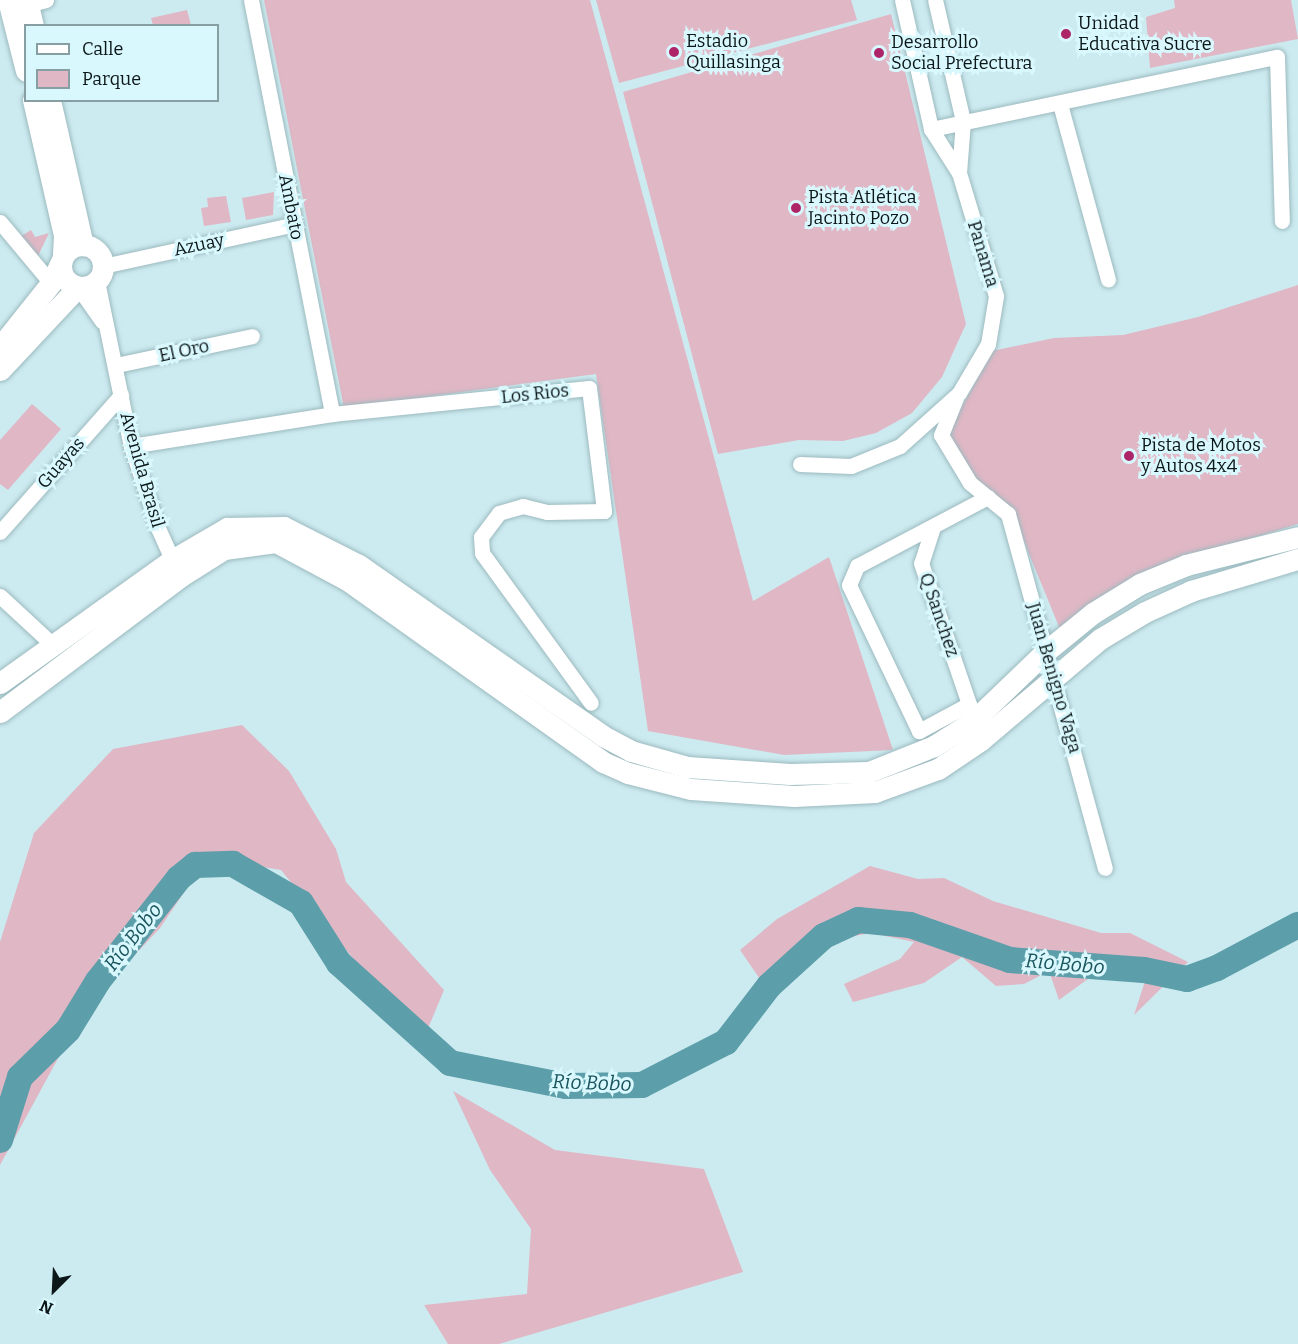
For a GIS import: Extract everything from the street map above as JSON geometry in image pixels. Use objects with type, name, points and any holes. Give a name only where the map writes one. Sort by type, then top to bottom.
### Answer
[{"type":"main road","points":[[25,7],[25,24]]},
{"type":"main road","points":[[33,102],[64,235],[62,275],[93,278]]},
{"type":"main road","points":[[50,102],[84,245]]},
{"type":"main road","points":[[0,347],[51,283],[62,259],[72,248],[84,245],[95,250],[93,278],[0,370]]},
{"type":"main road","points":[[0,712],[227,528],[284,527],[359,566],[603,736],[631,751],[687,767],[790,774],[869,772],[934,746],[972,722],[1045,652],[1093,613],[1140,584],[1186,565],[1298,537]]},
{"type":"main road","points":[[0,683],[52,644],[176,568],[224,549],[260,542],[289,547],[346,580],[603,762],[628,773],[692,789],[794,796],[875,792],[901,785],[938,769],[981,740],[1100,639],[1145,612],[1191,591],[1298,559]]},
{"type":"street","name":"Ambato","points":[[251,0],[332,414]]},
{"type":"street","points":[[902,0],[931,129],[959,173]]},
{"type":"street","name":"Panama","points":[[800,464],[851,466],[900,446],[958,393],[988,344],[996,296],[959,173],[963,121],[935,0]]},
{"type":"street","points":[[931,129],[1060,104],[1277,57],[1281,221]]},
{"type":"street","points":[[1060,104],[1108,280]]},
{"type":"street","points":[[0,222],[51,283]]},
{"type":"street","name":"Azuay","points":[[93,278],[295,224]]},
{"type":"street","name":"Avenida Brasil","points":[[93,278],[116,365],[131,446],[176,568]]},
{"type":"street","name":"El Oro","points":[[116,365],[252,336]]},
{"type":"street","name":"Los Rios","points":[[131,446],[332,414],[589,388],[604,511],[547,512],[524,506],[499,513],[481,537],[482,553],[591,703]]},
{"type":"street","points":[[933,527],[988,497],[970,483],[941,435],[958,393]]},
{"type":"street","name":"Guayas","points":[[0,532],[121,395]]},
{"type":"street","name":"Juan Benigno Vaga","points":[[988,497],[1008,514],[1045,652],[1055,677],[1105,868]]},
{"type":"street","name":"Q Sanchez","points":[[933,527],[921,563],[969,704],[919,731],[849,585],[857,566],[933,527]]},
{"type":"street","points":[[0,596],[52,644]]},
{"type":"green space","points":[[264,0],[590,0],[753,601],[829,557],[893,750],[784,755],[648,731],[596,374],[344,408]]},
{"type":"green space","name":"Estadio Quillasinga","points":[[596,0],[851,0],[857,20],[619,83]]},
{"type":"green space","points":[[1174,0],[1291,0],[1298,39],[1150,68],[1146,17],[1175,8]]},
{"type":"green space","points":[[187,10],[191,24],[153,24],[151,18]]},
{"type":"green space","name":"Pista Atlética Jacinto Pozo","points":[[891,14],[966,324],[942,377],[912,413],[876,433],[843,441],[799,440],[718,454],[623,92]]},
{"type":"green space","points":[[274,192],[273,215],[246,220],[242,198]]},
{"type":"green space","points":[[226,196],[231,222],[204,226],[201,208],[208,207],[207,198]]},
{"type":"green space","points":[[31,230],[35,237],[49,233],[37,258],[20,237]]},
{"type":"green space","name":"Pista de Motos y Autos 4x4","points":[[1298,285],[1298,524],[1159,567],[1062,634],[1011,510],[974,478],[947,434],[992,351],[1054,338],[1123,335],[1198,317]]},
{"type":"green space","points":[[32,404],[61,429],[8,490],[0,484],[0,440]]},
{"type":"green space","points":[[242,725],[289,771],[336,849],[346,882],[444,990],[422,1043],[281,870],[207,858],[160,928],[86,1007],[0,1165],[0,942],[34,833],[113,749]]},
{"type":"green space","points":[[870,866],[918,879],[944,878],[993,901],[1101,933],[1130,933],[1188,962],[1134,1015],[1146,978],[1121,955],[1059,1000],[1049,971],[1024,984],[996,986],[962,957],[924,983],[853,1002],[844,984],[900,959],[914,942],[871,933],[838,939],[773,998],[740,950],[777,919]]},
{"type":"green space","points":[[453,1091],[555,1150],[704,1169],[743,1272],[499,1344],[448,1344],[424,1305],[527,1294],[531,1229],[490,1170]]},
{"type":"waterway","name":"Río Bobo","points":[[0,1140],[20,1077],[68,1030],[98,981],[179,878],[195,865],[233,864],[301,903],[339,963],[450,1063],[566,1086],[642,1085],[726,1042],[769,986],[824,936],[858,920],[910,925],[1010,960],[1144,970],[1187,979],[1217,968],[1298,925]]},
{"type":"place","name":"Unidad Educativa Sucre","points":[[1066,34]]},
{"type":"place","name":"Estadio Quillasinga","points":[[674,52]]},
{"type":"place","name":"Desarrollo Social Prefectura","points":[[879,53]]},
{"type":"place","name":"Pista Atlética Jacinto Pozo","points":[[796,208]]},
{"type":"place","name":"Pista de Motos y Autos 4x4","points":[[1129,456]]}]
